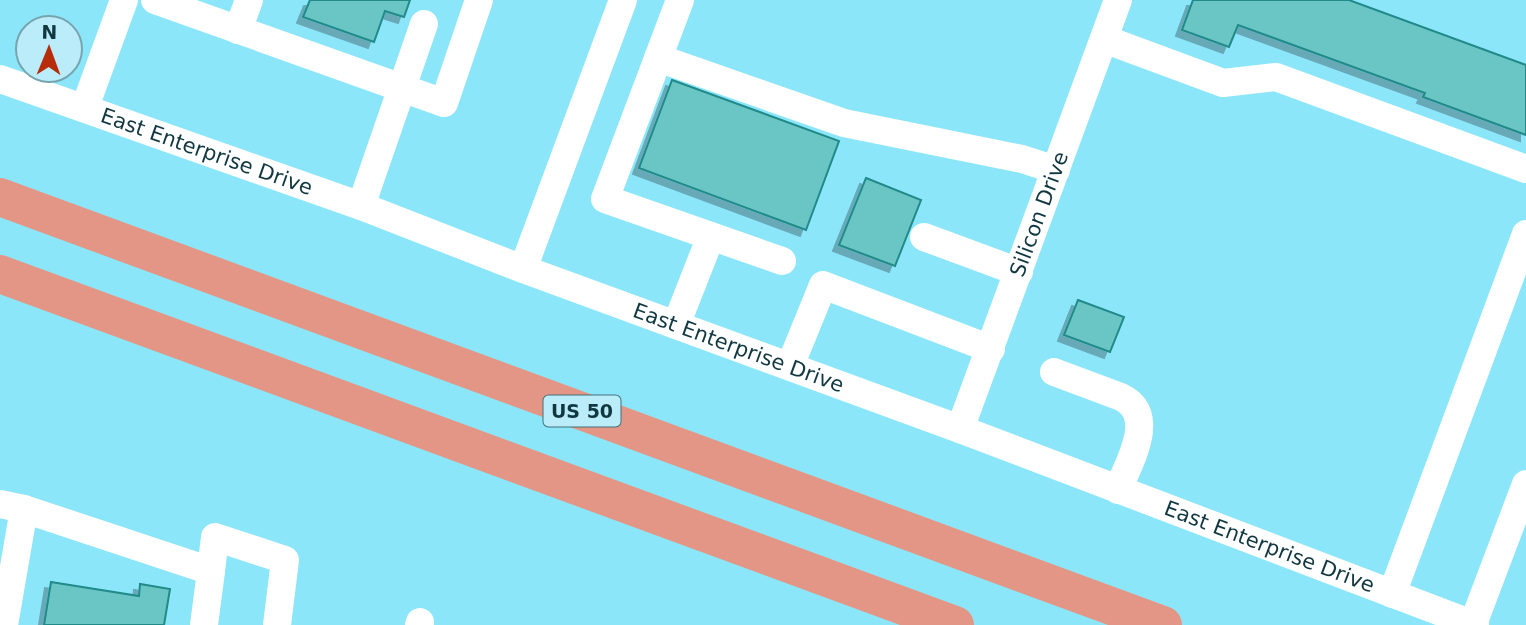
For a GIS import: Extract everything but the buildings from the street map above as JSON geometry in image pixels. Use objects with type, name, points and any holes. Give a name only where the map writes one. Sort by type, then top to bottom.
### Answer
[{"type":"highway","name":"US 50","points":[[0,197],[1163,625]]},
{"type":"highway","points":[[0,274],[954,625]]},
{"type":"street","points":[[85,107],[124,0]]},
{"type":"street","points":[[155,0],[444,103],[479,0]]},
{"type":"street","points":[[239,30],[249,0]]},
{"type":"street","points":[[523,269],[623,0]]},
{"type":"street","points":[[680,0],[605,199],[782,261]]},
{"type":"street","name":"Silicon Drive","points":[[960,429],[1104,39],[1112,2]]},
{"type":"street","points":[[361,206],[425,24]]},
{"type":"street","points":[[1104,39],[1223,83],[1276,77],[1526,169]]},
{"type":"street","points":[[658,58],[844,123],[1022,159],[1056,170]]},
{"type":"street","name":"East Enterprise Drive","points":[[0,79],[361,206],[523,269],[960,429],[1474,625]]},
{"type":"street","points":[[1392,594],[1526,234]]},
{"type":"street","points":[[676,325],[711,236]]},
{"type":"street","points":[[924,237],[1019,272]]},
{"type":"street","points":[[790,366],[823,285],[991,349]]},
{"type":"street","points":[[1054,372],[1121,397],[1137,409],[1139,434],[1118,490]]},
{"type":"street","points":[[1474,625],[1520,520],[1526,484]]},
{"type":"street","points":[[4,625],[12,506],[211,571]]},
{"type":"street","points":[[204,625],[215,537],[285,561],[277,625]]}]
